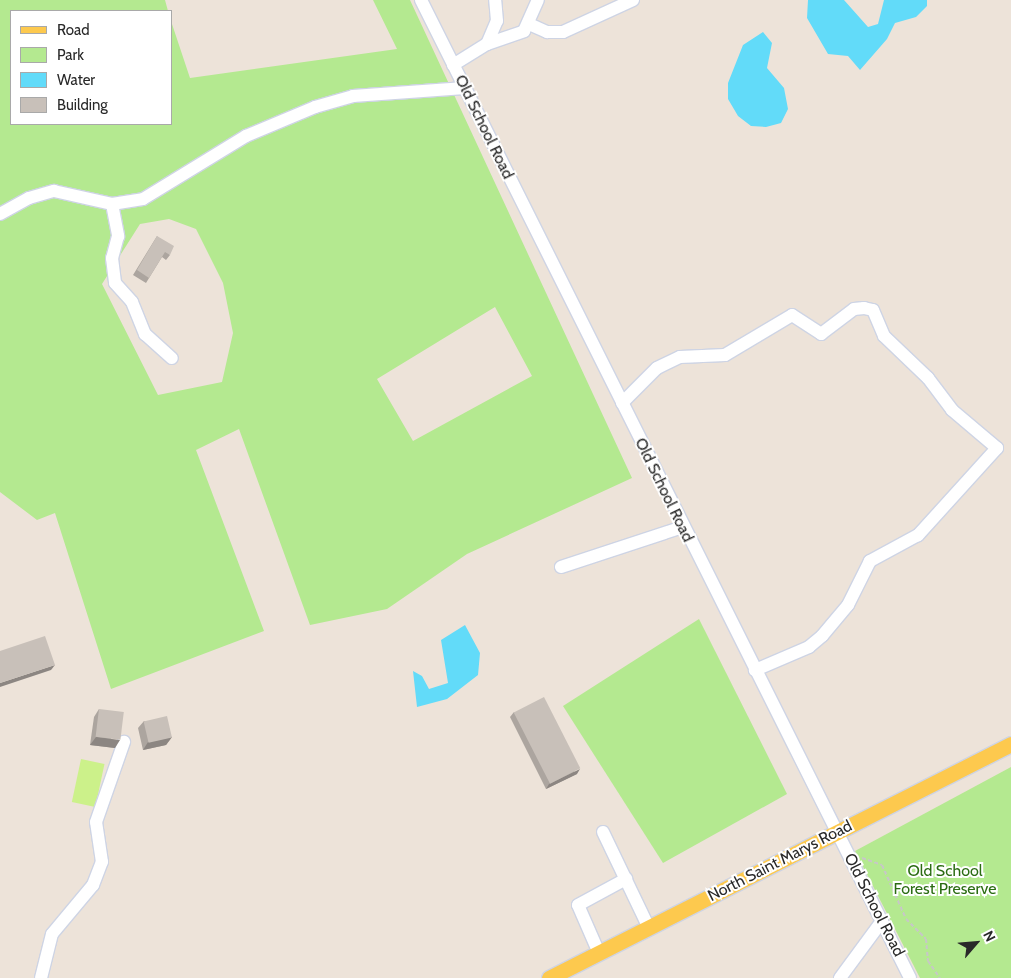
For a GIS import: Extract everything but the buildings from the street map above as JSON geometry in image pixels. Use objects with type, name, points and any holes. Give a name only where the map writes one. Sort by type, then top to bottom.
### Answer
[{"type":"main road","name":"North Saint Marys Road","points":[[549,978],[1011,744]]},
{"type":"street","name":"Old School Road","points":[[421,0],[910,978]]},
{"type":"street","points":[[487,44],[497,22],[495,0]]},
{"type":"street","points":[[453,64],[487,44],[512,38],[530,24],[538,0]]},
{"type":"street","points":[[530,24],[547,32],[563,32],[633,0]]},
{"type":"street","points":[[0,214],[29,198],[54,192],[112,204],[143,199],[246,136],[337,100],[465,88]]},
{"type":"street","points":[[112,204],[118,236],[112,258],[115,283],[132,302],[145,334],[172,358]]},
{"type":"street","points":[[622,403],[657,368],[680,357],[726,354],[792,314],[821,334],[854,309],[864,308],[873,310],[884,336],[928,378],[952,410],[997,448],[918,534],[870,561],[848,605],[822,636],[809,647],[755,670]]},
{"type":"street","points":[[562,567],[683,527]]},
{"type":"street","points":[[41,978],[52,934],[93,885],[102,862],[96,822],[124,742]]},
{"type":"street","points":[[603,832],[649,928]]},
{"type":"street","points":[[599,953],[578,905],[626,879]]},
{"type":"street","points":[[840,978],[882,921]]},
{"type":"path","points":[[850,858],[873,858],[882,865],[906,919],[926,939],[928,961],[940,978]]},
{"type":"green space","points":[[0,0],[165,0],[168,10],[10,10],[10,125],[172,125],[172,24],[190,78],[397,49],[373,0],[410,0],[632,478],[467,554],[387,609],[310,625],[239,429],[196,450],[264,631],[111,689],[55,513],[37,520],[0,492]],"holes":[[[169,219],[196,229],[223,283],[233,333],[222,382],[158,395],[102,284],[140,224]],[[495,307],[532,376],[413,441],[377,379]]]},
{"type":"green space","points":[[699,619],[787,794],[663,863],[563,706]]},
{"type":"green space","points":[[81,759],[104,764],[95,807],[72,802]]},
{"type":"green space","name":"Old School Forest Preserve","points":[[1011,767],[1011,978],[920,978],[855,851]]},
{"type":"water","points":[[808,0],[844,0],[868,27],[878,24],[884,0],[927,0],[927,6],[916,17],[895,23],[887,39],[860,70],[848,56],[828,54],[807,18]]},
{"type":"water","points":[[763,32],[772,43],[767,68],[784,88],[788,109],[781,123],[766,127],[751,126],[738,116],[728,99],[728,83],[743,45]]},
{"type":"water","points":[[465,625],[480,653],[478,675],[447,699],[417,707],[413,671],[422,676],[429,689],[448,683],[441,640]]}]
